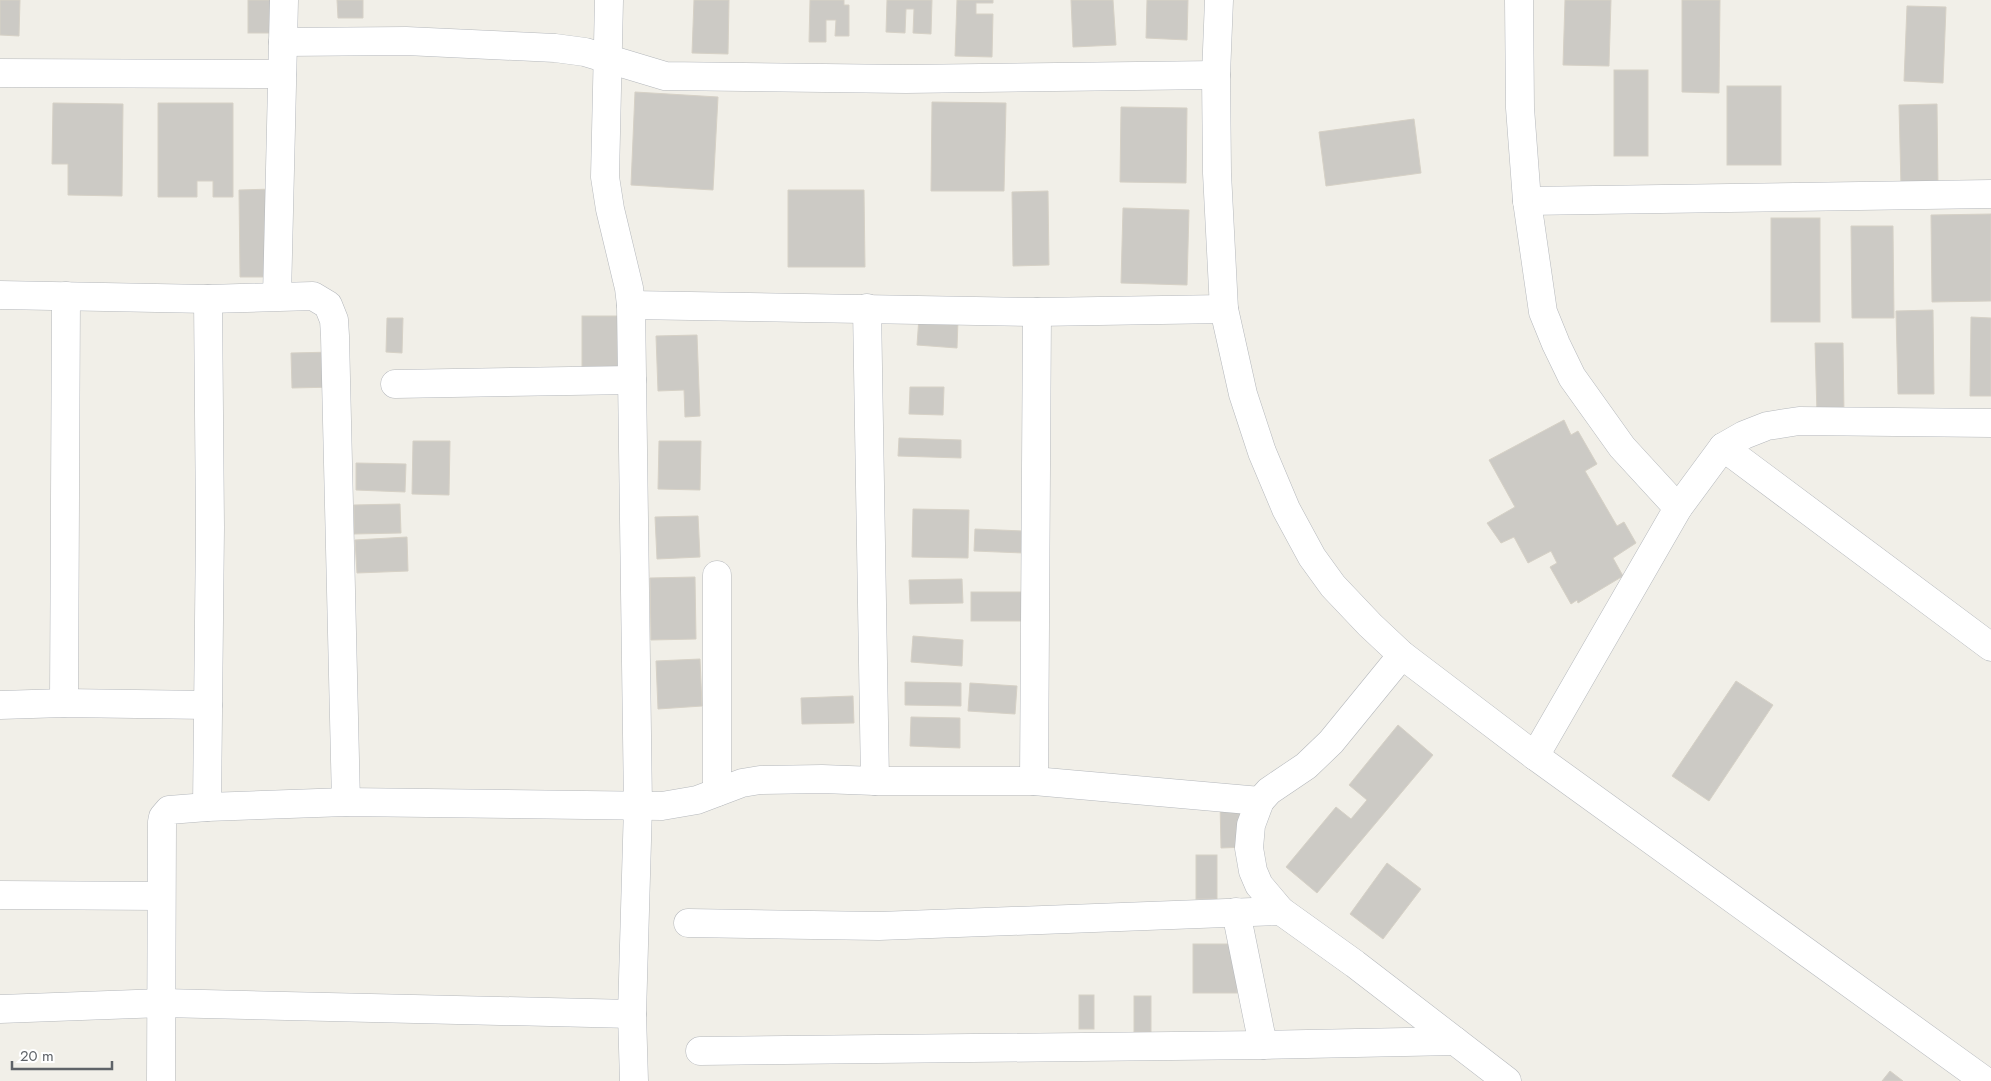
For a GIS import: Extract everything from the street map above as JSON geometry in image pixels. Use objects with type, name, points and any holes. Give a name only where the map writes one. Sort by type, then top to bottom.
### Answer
[{"type":"street","points":[[277,296],[284,0]]},
{"type":"street","points":[[609,0],[605,177],[610,209],[630,288],[631,305],[638,806],[632,1014],[634,1081]]},
{"type":"street","points":[[1219,0],[1216,75],[1217,173],[1224,309],[1243,394],[1262,452],[1286,509],[1312,557],[1333,586],[1402,655],[1535,756],[1985,1081]]},
{"type":"street","points":[[1519,0],[1520,108],[1527,201],[1543,312],[1572,377],[1622,447],[1678,508]]},
{"type":"street","points":[[283,42],[462,42],[555,48],[585,52],[666,76],[906,79],[1216,75]]},
{"type":"street","points":[[0,73],[282,74]]},
{"type":"street","points":[[1527,201],[1991,194]]},
{"type":"street","points":[[0,295],[208,299],[313,296],[328,305],[334,320],[346,802]]},
{"type":"street","points":[[64,703],[66,296]]},
{"type":"street","points":[[207,806],[210,527],[208,299]]},
{"type":"street","points":[[631,305],[1037,312],[1224,309]]},
{"type":"street","points":[[866,308],[875,781]]},
{"type":"street","points":[[1034,781],[1037,312]]},
{"type":"street","points":[[395,384],[632,380]]},
{"type":"street","points":[[1535,756],[1678,508],[1724,447],[1744,435],[1767,426],[1799,421],[1991,423]]},
{"type":"street","points":[[1724,447],[1991,647]]},
{"type":"street","points":[[717,575],[717,792]]},
{"type":"street","points":[[1957,622],[1991,622]]},
{"type":"street","points":[[1402,655],[1331,742],[1306,766],[1269,791],[1260,801],[1251,825],[1250,860],[1259,886],[1281,912],[1354,964],[1507,1081]]},
{"type":"street","points":[[0,705],[64,703],[208,705]]},
{"type":"street","points":[[161,1081],[162,817],[169,810],[207,806],[346,802],[678,805],[742,782],[822,779],[1034,781],[1260,801]]},
{"type":"street","points":[[0,895],[161,896]]},
{"type":"street","points":[[688,923],[879,926],[1236,912],[1281,912]]},
{"type":"street","points":[[1236,912],[1263,1045]]},
{"type":"street","points":[[0,1009],[162,1003],[632,1014]]},
{"type":"street","points":[[700,1051],[1455,1041]]},
{"type":"building","points":[[0,0],[20,0],[19,36],[0,35]]},
{"type":"building","points":[[248,0],[280,0],[280,33],[248,33]]},
{"type":"building","points":[[337,0],[363,0],[363,18],[338,18]]},
{"type":"building","points":[[694,0],[729,0],[728,54],[692,53]]},
{"type":"building","points":[[810,0],[844,0],[844,5],[849,5],[849,36],[835,36],[836,20],[826,20],[826,42],[809,42]]},
{"type":"building","points":[[887,0],[932,0],[931,34],[913,33],[914,9],[906,9],[905,33],[886,32]]},
{"type":"building","points":[[957,0],[993,0],[993,3],[976,3],[976,14],[993,14],[992,57],[955,56]]},
{"type":"building","points":[[1071,0],[1113,0],[1116,45],[1073,47]]},
{"type":"building","points":[[1147,0],[1188,0],[1187,40],[1146,38]]},
{"type":"building","points":[[1565,0],[1611,0],[1609,66],[1563,65]]},
{"type":"building","points":[[1682,0],[1720,0],[1719,93],[1682,92]]},
{"type":"building","points":[[1907,6],[1946,7],[1943,83],[1904,81]]},
{"type":"building","points":[[1614,70],[1648,70],[1648,156],[1614,156]]},
{"type":"building","points":[[1727,86],[1781,86],[1781,165],[1727,165]]},
{"type":"building","points":[[635,92],[718,97],[713,190],[631,185]]},
{"type":"building","points":[[932,102],[1006,103],[1004,191],[931,191]]},
{"type":"building","points":[[53,103],[123,104],[122,196],[68,195],[68,164],[52,164]]},
{"type":"building","points":[[158,103],[233,103],[233,197],[213,197],[213,181],[197,181],[197,197],[158,197]]},
{"type":"building","points":[[1937,104],[1938,187],[1901,187],[1899,105]]},
{"type":"building","points":[[1121,107],[1187,108],[1186,183],[1120,182]]},
{"type":"building","points":[[1414,119],[1421,173],[1326,186],[1319,132]]},
{"type":"building","points":[[273,189],[274,277],[240,277],[239,190]]},
{"type":"building","points":[[788,190],[864,190],[865,267],[788,267]]},
{"type":"building","points":[[1048,191],[1049,265],[1013,266],[1012,192]]},
{"type":"building","points":[[1123,208],[1189,210],[1187,285],[1121,283]]},
{"type":"building","points":[[1991,214],[1991,301],[1932,302],[1931,215]]},
{"type":"building","points":[[1771,218],[1820,218],[1820,322],[1771,322]]},
{"type":"building","points":[[1851,226],[1893,226],[1894,318],[1852,318]]},
{"type":"building","points":[[1933,310],[1934,394],[1898,394],[1896,311]]},
{"type":"building","points":[[582,316],[630,316],[630,367],[582,367]]},
{"type":"building","points":[[919,317],[958,320],[957,348],[917,345]]},
{"type":"building","points":[[1971,317],[1991,318],[1991,396],[1970,396]]},
{"type":"building","points":[[387,318],[403,318],[402,353],[386,352]]},
{"type":"building","points":[[697,335],[700,416],[685,417],[684,390],[658,391],[656,336]]},
{"type":"building","points":[[1815,343],[1843,343],[1844,414],[1817,414]]},
{"type":"building","points":[[334,352],[335,387],[292,388],[291,353]]},
{"type":"building","points":[[910,387],[944,387],[943,415],[909,414]]},
{"type":"building","points":[[1564,420],[1571,435],[1578,431],[1597,464],[1585,471],[1617,526],[1624,522],[1636,543],[1613,558],[1623,576],[1578,603],[1577,600],[1571,604],[1550,567],[1557,563],[1551,551],[1528,563],[1514,537],[1501,543],[1487,523],[1515,507],[1489,460]]},
{"type":"building","points":[[899,438],[961,440],[961,458],[898,456]]},
{"type":"building","points":[[413,441],[450,441],[449,495],[412,494]]},
{"type":"building","points":[[659,441],[701,441],[700,490],[658,489]]},
{"type":"building","points":[[356,463],[406,464],[405,492],[356,490]]},
{"type":"building","points":[[400,504],[401,533],[354,534],[354,505]]},
{"type":"building","points":[[913,509],[969,510],[968,558],[912,557]]},
{"type":"building","points":[[698,516],[700,557],[657,559],[655,517]]},
{"type":"building","points":[[975,529],[1023,531],[1023,553],[974,551]]},
{"type":"building","points":[[407,537],[408,571],[357,573],[355,540]]},
{"type":"building","points":[[695,577],[696,639],[651,640],[650,578]]},
{"type":"building","points":[[962,579],[963,603],[910,604],[909,580]]},
{"type":"building","points":[[971,592],[1022,592],[1022,621],[971,621]]},
{"type":"building","points":[[913,636],[963,640],[962,666],[911,662]]},
{"type":"building","points":[[700,659],[702,706],[658,709],[656,661]]},
{"type":"building","points":[[1736,681],[1773,705],[1709,801],[1672,776]]},
{"type":"building","points":[[905,682],[961,683],[961,706],[905,705]]},
{"type":"building","points":[[970,683],[1017,686],[1015,714],[968,711]]},
{"type":"building","points":[[853,696],[854,723],[802,724],[801,698]]},
{"type":"building","points":[[911,717],[960,718],[960,748],[910,746]]},
{"type":"building","points":[[1398,725],[1433,755],[1317,893],[1286,867],[1336,807],[1351,819],[1367,800],[1349,785]]},
{"type":"building","points":[[1220,802],[1246,802],[1247,847],[1221,848]]},
{"type":"building","points":[[1196,855],[1217,855],[1217,899],[1196,899]]},
{"type":"building","points":[[1387,863],[1421,889],[1383,939],[1350,914]]},
{"type":"building","points":[[1193,944],[1237,944],[1237,993],[1193,993]]},
{"type":"building","points":[[1079,995],[1094,995],[1094,1029],[1079,1029]]},
{"type":"building","points":[[1134,996],[1151,996],[1151,1032],[1134,1032]]},
{"type":"building","points":[[1890,1071],[1903,1081],[1882,1081]]}]
